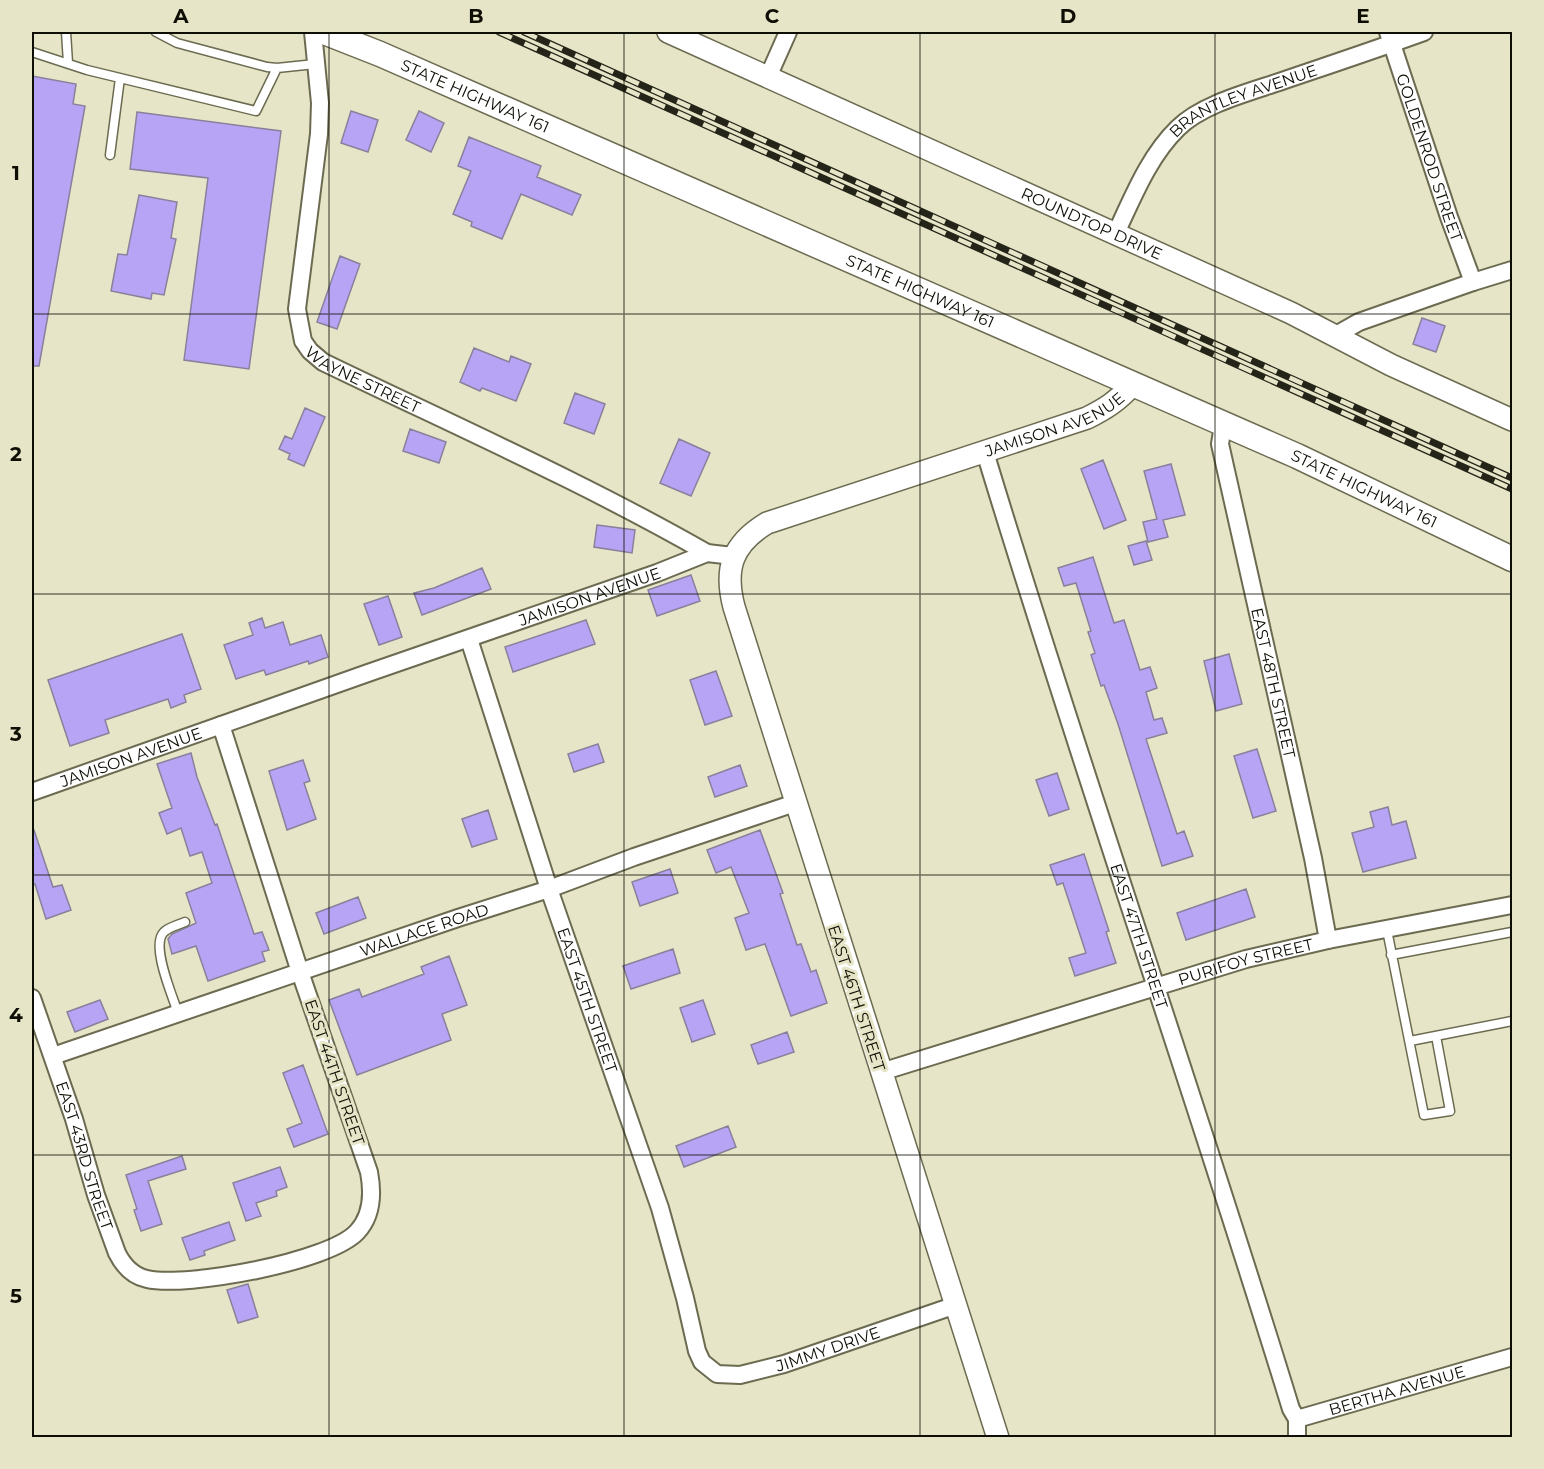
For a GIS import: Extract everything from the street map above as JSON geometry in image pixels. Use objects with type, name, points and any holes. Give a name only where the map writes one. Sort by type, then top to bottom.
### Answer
[{"type":"main road","name":"STATE HIGHWAY 161","points":[[324,32],[402,63],[1223,425],[1383,496],[1512,559]]},
{"type":"street","name":"WAYNE STREET","points":[[314,32],[320,103],[319,134],[297,309],[303,341],[310,351],[323,362],[558,474],[707,553]]},
{"type":"street","name":"ROUNDTOP DRIVE","points":[[668,32],[1336,335],[1391,365],[1512,420]]},
{"type":"street","points":[[768,77],[788,32]]},
{"type":"street","name":"BRANTLEY AVENUE","points":[[1116,234],[1155,156],[1180,125],[1207,109],[1390,37],[1424,32]]},
{"type":"street","name":"GOLDENROD STREET","points":[[1390,37],[1449,217],[1473,282]]},
{"type":"street","points":[[1336,335],[1359,322],[1512,270]]},
{"type":"street","name":"JAMISON AVENUE","points":[[32,792],[657,573],[707,553],[733,556],[753,531],[766,523],[1087,418],[1107,409],[1132,385]]},
{"type":"street","name":"EAST 48TH STREET","points":[[1223,425],[1220,444],[1313,858],[1328,940]]},
{"type":"street","name":"EAST 47TH STREET","points":[[985,452],[1073,735],[1297,1419]]},
{"type":"street","name":"EAST 46TH STREET","points":[[733,556],[729,573],[729,590],[998,1437]]},
{"type":"street","name":"EAST 45TH STREET","points":[[469,639],[549,889],[660,1209],[697,1351],[702,1362]]},
{"type":"street","name":"EAST 44TH STREET","points":[[171,1280],[229,1275],[310,1255],[346,1242],[358,1232],[371,1203],[372,1188],[369,1172],[300,972],[221,725]]},
{"type":"street","name":"WALLACE ROAD","points":[[53,1056],[549,889],[634,857],[795,803]]},
{"type":"street","name":"PURIFOY STREET","points":[[881,1072],[1246,959],[1328,940],[1512,905]]},
{"type":"street","name":"EAST 43RD STREET","points":[[32,998],[74,1119],[96,1195],[121,1261],[138,1276],[147,1280],[171,1280]]},
{"type":"street","name":"JIMMY DRIVE","points":[[702,1362],[717,1374],[740,1375],[784,1364],[956,1305]]},
{"type":"street","name":"BERTHA AVENUE","points":[[1297,1419],[1512,1357]]},
{"type":"street","points":[[1297,1419],[1297,1437]]},
{"type":"lane","points":[[66,32],[68,63]]},
{"type":"lane","points":[[156,32],[177,43],[267,67],[278,68],[315,63]]},
{"type":"lane","points":[[32,52],[120,78],[256,111],[278,68]]},
{"type":"lane","points":[[110,155],[120,78]]},
{"type":"lane","points":[[178,1013],[160,957],[159,943],[161,934],[185,922]]},
{"type":"lane","points":[[1387,930],[1424,1115],[1450,1111],[1436,1036]]},
{"type":"lane","points":[[1391,955],[1512,932]]},
{"type":"lane","points":[[1410,1041],[1512,1021]]},
{"type":"building","points":[[32,76],[76,84],[73,104],[85,106],[39,366],[32,366]]},
{"type":"building","points":[[351,111],[378,120],[368,152],[341,143]]},
{"type":"building","points":[[419,111],[444,123],[431,152],[406,140]]},
{"type":"building","points":[[137,112],[281,131],[249,369],[184,360],[208,178],[130,169]]},
{"type":"building","points":[[469,137],[541,166],[537,177],[581,195],[572,215],[521,194],[502,239],[471,226],[472,222],[453,214],[471,171],[458,166]]},
{"type":"building","points":[[139,195],[177,202],[171,238],[176,239],[164,295],[152,293],[151,299],[111,291],[118,254],[127,255]]},
{"type":"building","points":[[340,256],[360,264],[337,329],[317,322]]},
{"type":"building","points":[[1422,318],[1445,326],[1436,352],[1413,344]]},
{"type":"building","points":[[474,348],[509,362],[511,356],[531,364],[516,401],[482,388],[480,391],[460,382]]},
{"type":"building","points":[[575,393],[605,404],[594,434],[564,423]]},
{"type":"building","points":[[305,408],[325,417],[304,466],[288,459],[290,454],[279,449],[285,436],[292,439]]},
{"type":"building","points":[[410,429],[446,442],[439,463],[403,451]]},
{"type":"building","points":[[679,439],[710,453],[691,496],[660,483]]},
{"type":"building","points":[[1103,460],[1126,520],[1104,529],[1081,469]]},
{"type":"building","points":[[1171,464],[1185,515],[1163,520],[1168,537],[1148,542],[1143,522],[1157,519],[1144,471]]},
{"type":"building","points":[[597,525],[635,530],[632,553],[594,547]]},
{"type":"building","points":[[1146,541],[1152,560],[1134,565],[1128,546]]},
{"type":"building","points":[[1093,557],[1114,623],[1124,620],[1140,670],[1150,667],[1157,688],[1146,692],[1154,720],[1162,718],[1167,733],[1146,739],[1177,834],[1184,831],[1193,856],[1162,866],[1118,724],[1104,685],[1101,686],[1091,655],[1095,653],[1088,632],[1091,631],[1076,583],[1064,586],[1058,568]]},
{"type":"building","points":[[482,568],[491,589],[422,615],[414,593],[434,588]]},
{"type":"building","points":[[691,575],[700,601],[657,616],[648,590]]},
{"type":"building","points":[[388,596],[402,637],[379,645],[364,604]]},
{"type":"building","points":[[262,618],[265,628],[283,622],[290,645],[321,635],[328,657],[266,675],[264,670],[236,679],[224,645],[253,635],[249,623]]},
{"type":"building","points":[[586,620],[595,644],[513,672],[505,647]]},
{"type":"building","points":[[182,634],[201,689],[184,695],[186,702],[171,708],[168,699],[105,720],[109,733],[70,746],[48,680]]},
{"type":"building","points":[[1229,654],[1242,704],[1216,711],[1204,661]]},
{"type":"building","points":[[716,671],[732,716],[705,725],[690,680]]},
{"type":"building","points":[[598,744],[604,762],[574,772],[568,754]]},
{"type":"building","points":[[1257,749],[1276,811],[1253,818],[1234,756]]},
{"type":"building","points":[[191,753],[197,777],[215,825],[217,824],[254,934],[262,932],[269,950],[262,952],[265,961],[208,981],[196,946],[172,954],[168,939],[172,934],[196,923],[186,893],[212,883],[202,852],[190,856],[181,828],[167,834],[159,813],[172,808],[157,764]]},
{"type":"building","points":[[303,760],[310,781],[304,783],[316,819],[287,830],[269,771]]},
{"type":"building","points":[[740,765],[747,786],[715,797],[708,777]]},
{"type":"building","points":[[1057,773],[1069,809],[1049,816],[1036,780]]},
{"type":"building","points":[[1388,807],[1392,825],[1406,821],[1416,858],[1363,872],[1352,833],[1374,827],[1370,812]]},
{"type":"building","points":[[488,810],[497,839],[472,847],[462,819]]},
{"type":"building","points":[[32,830],[34,830],[53,887],[62,885],[71,910],[46,919],[35,884],[32,886]]},
{"type":"building","points":[[760,830],[783,893],[780,894],[797,945],[801,944],[811,972],[816,970],[827,1003],[791,1016],[765,944],[746,950],[735,918],[749,913],[731,867],[716,873],[707,850]]},
{"type":"building","points":[[1084,854],[1109,931],[1106,932],[1116,963],[1075,976],[1069,958],[1086,953],[1063,883],[1057,885],[1050,865]]},
{"type":"building","points":[[670,869],[678,893],[640,906],[632,882]]},
{"type":"building","points":[[1246,889],[1255,917],[1186,940],[1177,913]]},
{"type":"building","points":[[358,897],[366,918],[324,934],[316,913]]},
{"type":"building","points":[[673,949],[680,973],[631,989],[623,966]]},
{"type":"building","points":[[449,956],[467,1005],[442,1014],[451,1040],[357,1075],[329,1000],[359,989],[362,997],[424,974],[421,967]]},
{"type":"building","points":[[100,1000],[108,1019],[75,1032],[67,1012]]},
{"type":"building","points":[[703,1000],[715,1034],[692,1042],[680,1008]]},
{"type":"building","points":[[787,1032],[794,1052],[758,1064],[751,1045]]},
{"type":"building","points":[[303,1065],[328,1134],[294,1147],[287,1129],[302,1123],[283,1073]]},
{"type":"building","points":[[728,1126],[736,1147],[684,1167],[676,1146]]},
{"type":"building","points":[[182,1156],[186,1169],[148,1181],[162,1224],[141,1231],[134,1210],[137,1209],[126,1175]]},
{"type":"building","points":[[280,1167],[287,1187],[276,1191],[277,1196],[256,1203],[261,1216],[246,1221],[233,1183]]},
{"type":"building","points":[[229,1222],[235,1240],[204,1251],[205,1255],[190,1260],[182,1238]]},
{"type":"building","points":[[248,1284],[258,1317],[238,1323],[227,1290]]},
{"type":"railway","points":[[499,32],[1512,489]]},
{"type":"railway","points":[[524,32],[1512,478]]}]
